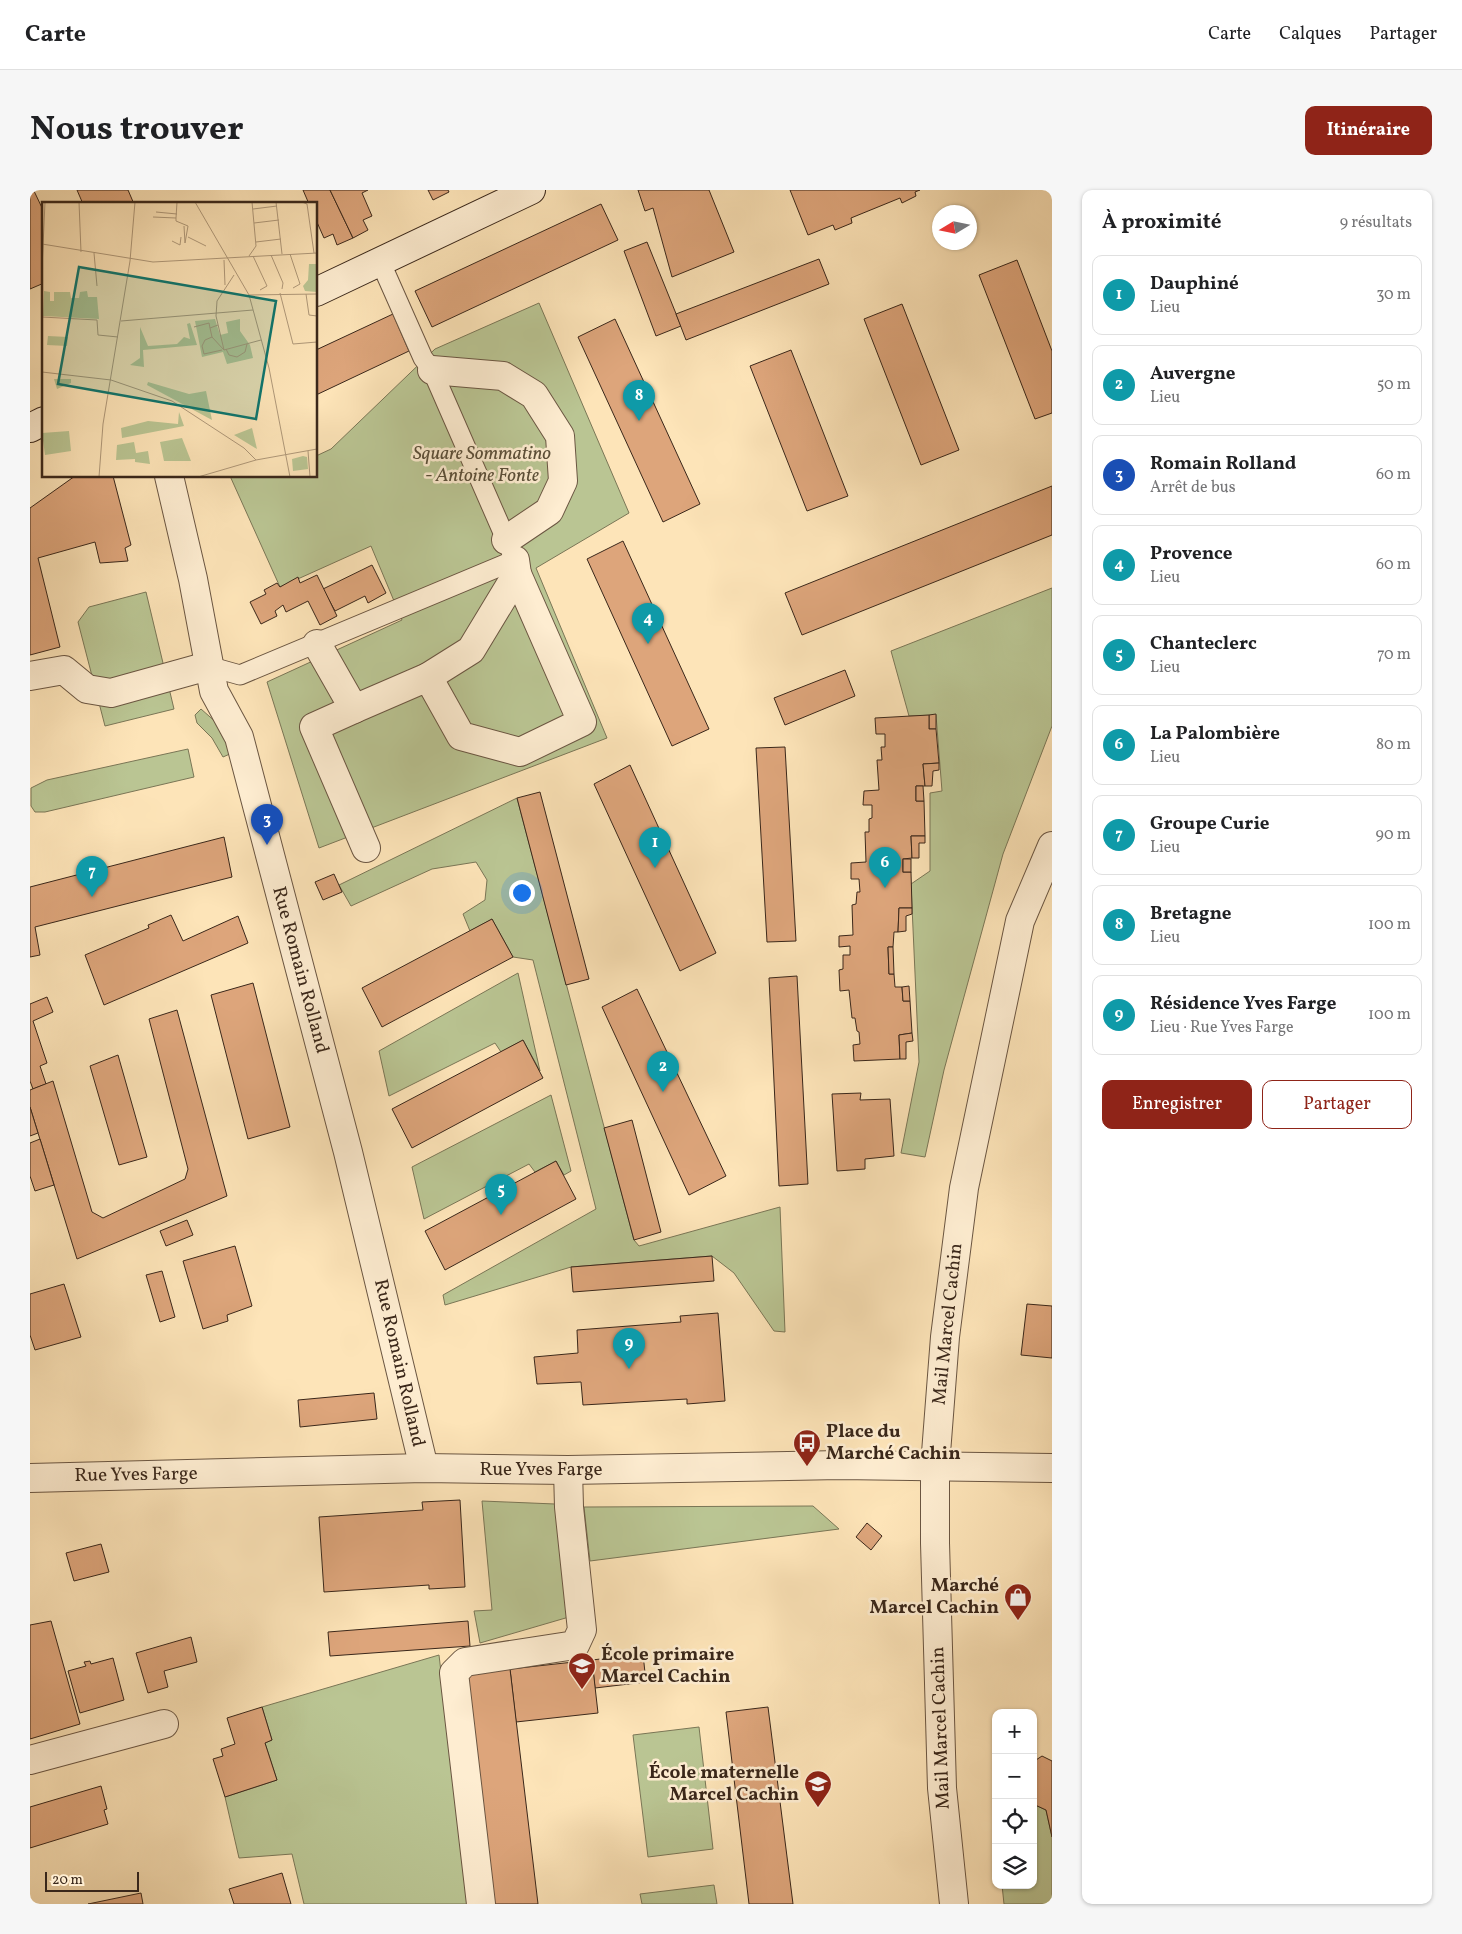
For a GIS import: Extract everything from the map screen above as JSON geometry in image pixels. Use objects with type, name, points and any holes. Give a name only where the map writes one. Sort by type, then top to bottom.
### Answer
[{"type":"street","points":[[318,291],[531,190]]},
{"type":"street","points":[[366,848],[314,727],[428,677],[471,650],[512,558],[549,511],[563,481],[560,436],[534,396],[503,376],[432,370]]},
{"type":"street","points":[[30,428],[42,422]]},
{"type":"street","name":"Rue Romain Rolland","points":[[169,478],[193,579],[214,691],[239,737],[348,1152],[424,1468]]},
{"type":"street","points":[[428,677],[461,736],[520,752],[582,722],[512,558]]},
{"type":"street","points":[[316,644],[354,709]]},
{"type":"street","points":[[30,676],[64,670],[87,689],[111,693],[208,666]]},
{"type":"street","name":"Mail Marcel Cachin","points":[[954,1904],[942,1788],[935,1543],[936,1466],[945,1337],[964,1188],[1020,921],[1052,846]]},
{"type":"street","name":"Rue Yves Farge","points":[[30,1478],[424,1468],[568,1470],[840,1465],[1052,1468]]},
{"type":"street","points":[[481,1904],[454,1673],[465,1662],[575,1645],[582,1630],[569,1507],[568,1470]]},
{"type":"street","points":[[30,1760],[164,1724]]},
{"type":"lane","points":[[208,666],[240,675],[316,644],[512,558],[432,370],[423,358],[380,261]]},
{"type":"green space","name":"Square Sommatino - Antoine Fonte","points":[[539,303],[629,513],[536,568],[607,738],[319,848],[267,682],[402,620],[371,546],[280,587],[231,478],[318,478],[318,455],[331,449],[435,349]]},
{"type":"green space","points":[[1052,588],[1052,726],[1003,854],[944,1070],[925,1157],[901,1153],[919,1062],[911,884],[930,871],[930,793],[942,791],[936,715],[909,716],[891,651]]},
{"type":"green space","points":[[146,592],[174,709],[105,726],[78,622],[89,607]]},
{"type":"green space","points":[[201,709],[218,724],[232,753],[223,757],[212,738],[197,723],[195,715]]},
{"type":"green space","points":[[188,749],[194,777],[45,812],[35,812],[31,806],[31,788],[47,780]]},
{"type":"green space","points":[[517,798],[634,1240],[639,1246],[780,1207],[785,1332],[774,1331],[734,1273],[712,1256],[571,1267],[445,1305],[443,1295],[596,1209],[533,960],[513,957],[492,919],[470,931],[463,914],[485,900],[487,880],[476,862],[432,869],[351,906],[339,885]]},
{"type":"green space","points":[[518,973],[540,1071],[523,1040],[501,1052],[495,1043],[389,1096],[379,1051]]},
{"type":"green space","points":[[551,1095],[571,1171],[564,1175],[556,1161],[535,1172],[529,1164],[424,1219],[412,1167]]},
{"type":"green space","points":[[482,1501],[555,1504],[569,1617],[480,1643],[474,1611],[492,1610]]},
{"type":"green space","points":[[813,1506],[839,1529],[590,1561],[584,1507]]},
{"type":"green space","points":[[439,1655],[468,1904],[304,1904],[292,1854],[239,1858],[225,1797],[277,1780],[265,1743],[272,1740],[262,1707]]},
{"type":"green space","points":[[699,1727],[713,1849],[648,1857],[633,1735]]},
{"type":"green space","points":[[1037,1806],[1046,1810],[1052,1837],[1052,1904],[1004,1904],[1002,1889],[1037,1889]]},
{"type":"green space","points":[[714,1885],[717,1904],[642,1904],[640,1894]]},
{"type":"building","points":[[77,190],[128,190],[133,202],[82,202]]},
{"type":"building","points":[[303,190],[330,190],[353,238],[337,245],[333,234],[324,238],[318,224],[318,202],[308,202]]},
{"type":"building","points":[[330,190],[368,190],[362,193],[372,216],[363,220],[368,230],[353,238]]},
{"type":"building","points":[[428,190],[448,190],[449,192],[433,200]]},
{"type":"building","points":[[638,190],[709,190],[734,252],[672,277],[653,208],[645,211]]},
{"type":"building","points":[[790,190],[920,190],[915,192],[916,196],[902,203],[900,198],[851,218],[852,223],[835,230],[833,225],[808,235]]},
{"type":"building","points":[[34,191],[42,208],[42,284],[30,289],[30,193]]},
{"type":"building","points":[[601,204],[618,240],[432,327],[415,291]]},
{"type":"building","points":[[647,242],[681,326],[656,336],[624,251]]},
{"type":"building","points":[[819,259],[829,284],[686,340],[676,314]]},
{"type":"building","points":[[1017,260],[1052,351],[1052,413],[1035,419],[979,275]]},
{"type":"building","points":[[902,304],[959,450],[921,465],[864,319]]},
{"type":"building","points":[[393,314],[409,351],[318,394],[318,349]]},
{"type":"building","points":[[615,319],[700,504],[663,522],[578,337]]},
{"type":"building","points":[[791,350],[848,496],[807,511],[750,366]]},
{"type":"building","points":[[72,478],[114,478],[131,545],[125,548],[128,561],[100,563],[95,542],[38,558],[60,647],[30,655],[30,508]]},
{"type":"building","points":[[1052,486],[1052,535],[802,635],[785,593]]},
{"type":"building","points":[[623,541],[709,729],[672,746],[587,559]]},
{"type":"building","points":[[372,565],[386,593],[368,603],[365,596],[335,611],[323,589]]},
{"type":"building","points":[[317,575],[337,616],[320,625],[308,601],[286,612],[283,605],[275,611],[277,616],[261,624],[250,602],[266,594],[264,590],[277,583],[280,587],[298,577],[300,583]]},
{"type":"building","points":[[845,670],[855,696],[785,725],[774,698]]},
{"type":"building","points":[[936,714],[936,729],[929,729],[929,715]]},
{"type":"building","points":[[929,715],[929,729],[936,729],[939,763],[923,764],[925,786],[916,786],[916,801],[924,801],[925,836],[911,836],[912,858],[903,859],[903,872],[911,872],[912,908],[899,908],[898,932],[894,932],[893,947],[888,947],[889,974],[894,974],[895,987],[902,987],[903,1001],[910,1001],[912,1033],[899,1035],[900,1059],[854,1061],[853,1045],[860,1044],[859,1032],[857,1031],[855,1018],[852,1018],[849,990],[840,991],[839,970],[843,969],[843,955],[850,955],[850,946],[839,947],[839,936],[853,935],[852,905],[856,904],[857,892],[860,892],[859,879],[851,879],[851,863],[866,862],[865,832],[869,832],[872,805],[863,805],[864,791],[879,790],[877,760],[882,760],[881,747],[885,747],[885,734],[876,734],[875,718]]},
{"type":"building","points":[[785,747],[796,941],[767,942],[756,748]]},
{"type":"building","points":[[939,763],[939,770],[933,771],[932,786],[925,786],[923,764]]},
{"type":"building","points":[[630,765],[716,953],[680,971],[594,784]]},
{"type":"building","points":[[916,786],[923,786],[924,801],[916,801]]},
{"type":"building","points":[[540,792],[589,979],[566,985],[517,798]]},
{"type":"building","points":[[911,836],[925,836],[925,843],[919,843],[919,858],[912,858]]},
{"type":"building","points":[[224,837],[232,877],[35,927],[40,955],[30,957],[30,887]]},
{"type":"building","points":[[903,859],[911,859],[911,872],[903,872]]},
{"type":"building","points":[[334,874],[342,892],[323,900],[315,882]]},
{"type":"building","points":[[899,908],[912,908],[912,914],[906,916],[906,931],[898,932]]},
{"type":"building","points":[[171,915],[183,941],[238,916],[248,943],[104,1005],[85,955],[149,928],[148,925]]},
{"type":"building","points":[[492,919],[513,957],[382,1027],[362,988]]},
{"type":"building","points":[[888,947],[893,947],[894,974],[889,974]]},
{"type":"building","points":[[797,976],[808,1184],[779,1186],[769,978]]},
{"type":"building","points":[[253,983],[290,1127],[248,1139],[211,995]]},
{"type":"building","points":[[909,986],[910,1001],[903,1001],[902,987]]},
{"type":"building","points":[[637,989],[726,1176],[689,1195],[602,1007]]},
{"type":"building","points":[[47,997],[53,1012],[33,1021],[47,1063],[40,1066],[46,1084],[33,1089],[30,1081],[30,1004]]},
{"type":"building","points":[[177,1010],[227,1196],[77,1259],[30,1107],[30,1090],[53,1081],[92,1212],[103,1218],[185,1179],[188,1169],[149,1019]]},
{"type":"building","points":[[912,1033],[913,1041],[906,1042],[906,1059],[900,1059],[899,1035]]},
{"type":"building","points":[[523,1040],[543,1078],[412,1148],[392,1109]]},
{"type":"building","points":[[118,1055],[147,1157],[119,1165],[90,1066]]},
{"type":"building","points":[[861,1093],[860,1100],[890,1099],[894,1156],[865,1159],[865,1169],[837,1171],[832,1094]]},
{"type":"building","points":[[30,1107],[38,1133],[30,1136]]},
{"type":"building","points":[[632,1120],[661,1232],[634,1240],[604,1128]]},
{"type":"building","points":[[40,1139],[54,1185],[35,1191],[30,1176],[30,1143]]},
{"type":"building","points":[[556,1161],[576,1199],[445,1270],[425,1231]]},
{"type":"building","points":[[187,1220],[193,1235],[166,1246],[160,1231]]},
{"type":"building","points":[[235,1246],[252,1306],[227,1315],[228,1321],[203,1329],[183,1261]]},
{"type":"building","points":[[712,1256],[714,1281],[573,1292],[571,1267]]},
{"type":"building","points":[[162,1271],[175,1317],[160,1322],[146,1275]]},
{"type":"building","points":[[64,1284],[81,1337],[35,1350],[30,1335],[30,1294]]},
{"type":"building","points":[[1027,1304],[1052,1306],[1052,1358],[1021,1355]]},
{"type":"building","points":[[718,1313],[725,1401],[687,1404],[687,1399],[583,1405],[581,1382],[537,1384],[534,1357],[578,1353],[577,1330],[681,1322],[680,1316]]},
{"type":"building","points":[[374,1393],[377,1419],[300,1427],[298,1400]]},
{"type":"building","points":[[460,1500],[465,1587],[429,1589],[429,1585],[324,1592],[319,1517],[423,1510],[422,1502]]},
{"type":"building","points":[[867,1523],[882,1536],[871,1550],[856,1537]]},
{"type":"building","points":[[101,1544],[109,1572],[74,1581],[66,1553]]},
{"type":"building","points":[[51,1621],[80,1724],[30,1739],[30,1625]]},
{"type":"building","points":[[468,1621],[470,1646],[330,1656],[328,1632]]},
{"type":"building","points":[[191,1637],[197,1662],[164,1671],[168,1687],[148,1693],[136,1653]]},
{"type":"building","points":[[643,1654],[646,1682],[595,1688],[592,1660]]},
{"type":"building","points":[[113,1658],[124,1700],[80,1713],[68,1671],[86,1666],[84,1662],[90,1661],[91,1664]]},
{"type":"building","points":[[592,1660],[598,1713],[516,1722],[510,1669]]},
{"type":"building","points":[[510,1669],[538,1904],[493,1904],[466,1674]]},
{"type":"building","points":[[262,1707],[272,1740],[265,1743],[277,1780],[225,1797],[213,1759],[223,1756],[221,1749],[235,1744],[227,1718]]},
{"type":"building","points":[[768,1707],[793,1904],[749,1904],[726,1712]]},
{"type":"building","points":[[1042,1756],[1052,1761],[1052,1837],[1046,1810],[1037,1806],[1037,1759]]},
{"type":"building","points":[[101,1786],[107,1809],[104,1810],[108,1824],[30,1848],[30,1807]]},
{"type":"building","points":[[282,1873],[291,1904],[234,1904],[229,1889]]},
{"type":"building","points":[[141,1893],[143,1904],[88,1904]]},
{"type":"place","name":"Bretagne","points":[[639,421]]},
{"type":"place","name":"Provence","points":[[648,644]]},
{"type":"place","name":"Romain Rolland","points":[[267,845]]},
{"type":"place","name":"Dauphiné","points":[[655,868]]},
{"type":"place","name":"La Palombière","points":[[885,888]]},
{"type":"place","name":"Groupe Curie","points":[[92,897]]},
{"type":"place","name":"Auvergne","points":[[663,1092]]},
{"type":"place","name":"Chanteclerc","points":[[501,1215]]},
{"type":"place","name":"Résidence Yves Farge","points":[[629,1369]]},
{"type":"place","name":"Place du Marché Cachin","points":[[807,1467]]},
{"type":"place","name":"Marché Marcel Cachin","points":[[1018,1621]]},
{"type":"place","name":"École primaire Marcel Cachin","points":[[582,1690]]},
{"type":"place","name":"École maternelle Marcel Cachin","points":[[818,1808]]}]
